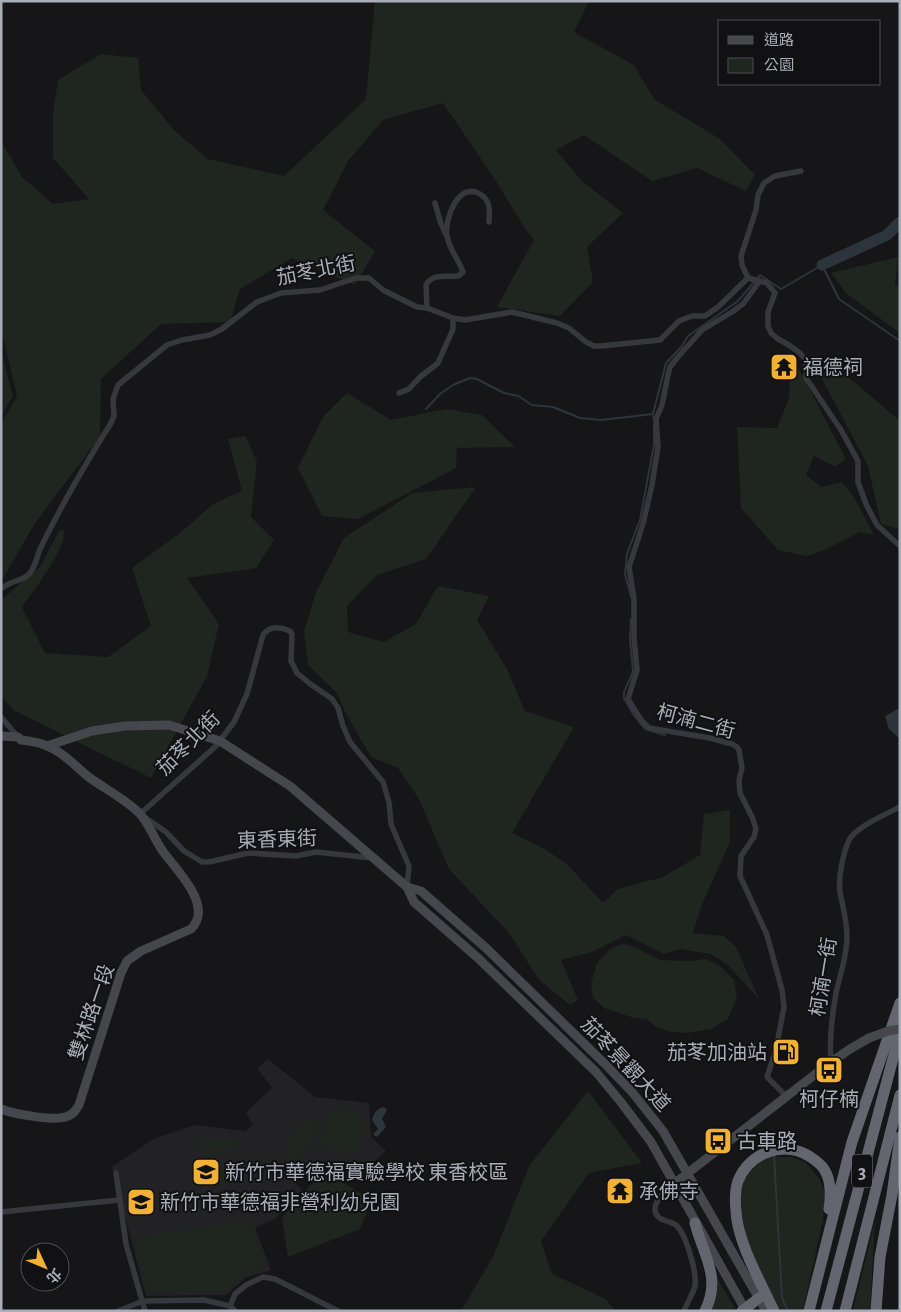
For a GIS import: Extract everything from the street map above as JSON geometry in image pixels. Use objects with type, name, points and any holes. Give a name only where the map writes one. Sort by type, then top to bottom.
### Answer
[{"type":"highway","points":[[809,1311],[852,1142],[900,1003]]},
{"type":"highway","name":"3","points":[[826,1311],[900,1030]]},
{"type":"highway","name":"3","points":[[845,1311],[900,1095]]},
{"type":"highway","points":[[876,1311],[880,1256],[892,1195],[900,1137]]},
{"type":"highway","points":[[774,1311],[741,1237],[736,1213],[737,1182],[749,1163],[770,1151],[791,1148],[804,1153],[824,1169],[830,1189],[827,1242]]},
{"type":"highway","points":[[695,1223],[713,1277],[711,1297],[705,1311]]},
{"type":"highway","points":[[744,1310],[759,1298]]},
{"type":"street","points":[[801,171],[775,176],[764,183],[758,195],[756,210],[741,256],[742,265],[748,278],[767,283],[775,293],[768,312],[768,326],[771,334],[778,340],[790,345],[806,360],[806,378],[841,430],[858,461],[858,482],[866,504],[877,525],[900,546]]},
{"type":"street","points":[[446,235],[449,216],[454,204],[470,190],[480,194],[486,200],[489,207],[489,222]]},
{"type":"street","points":[[427,308],[427,282],[432,278],[458,276],[463,272],[440,221],[435,203]]},
{"type":"street","name":"茄苳北街","points":[[1,589],[12,581],[28,576],[31,572],[40,549],[73,485],[111,423],[114,416],[113,399],[118,385],[167,346],[182,340],[210,335],[257,302],[281,293],[320,290],[356,278],[369,278],[383,290],[401,300],[453,318],[465,320],[512,312],[557,323],[569,328],[594,346],[660,340],[679,321],[692,316],[705,316],[718,307],[748,278]]},
{"type":"street","name":"柯湳二街","points":[[759,282],[743,304],[698,334],[670,367],[662,405],[656,419],[658,448],[652,485],[643,524],[629,567],[634,599],[634,638],[637,670],[628,699],[649,728],[710,738],[732,744],[739,750],[742,768],[739,780],[740,793],[756,829],[754,836],[740,856],[740,876],[767,935],[782,990],[784,1007],[776,1049],[767,1077],[786,1097]]},
{"type":"street","points":[[399,393],[409,389],[420,377],[438,363],[454,329],[453,318]]},
{"type":"street","name":"茄苳北街","points":[[140,814],[220,741],[234,722],[248,694],[263,635],[272,628],[281,627],[292,634],[292,661],[297,673],[332,699],[338,708],[350,742],[382,782],[389,802],[391,824],[410,866],[407,887]]},
{"type":"street","points":[[1,717],[21,740],[56,750],[91,779],[140,814]]},
{"type":"street","name":"茄苳景觀大道","points":[[47,746],[92,731],[125,726],[169,725],[220,741],[290,786],[407,887],[414,902],[478,958],[596,1072],[651,1142],[744,1310]]},
{"type":"street","points":[[1,736],[18,737]]},
{"type":"street","name":"柯湳一街","points":[[831,1062],[830,1042],[832,1024],[847,939],[844,906],[840,890],[841,870],[846,851],[849,841],[856,832],[900,807]]},
{"type":"street","name":"東香東街","points":[[140,814],[166,832],[184,851],[202,862],[210,862],[248,853],[296,856],[316,852],[374,858]]},
{"type":"street","name":"雙林路一段","points":[[1,1109],[34,1116],[67,1118],[74,1113],[79,1105],[121,973],[127,961],[141,951],[182,933],[194,925],[197,919],[197,900],[187,882],[164,853],[140,814]]},
{"type":"street","name":"茄苳景觀大道","points":[[407,887],[422,891],[486,948],[632,1092],[663,1131],[766,1311]]},
{"type":"street","points":[[684,1311],[695,1286],[694,1262],[675,1224],[665,1222],[658,1217],[655,1211],[658,1199],[675,1183],[850,1048],[888,1031],[900,1030]]},
{"type":"street","points":[[116,1173],[126,1244],[145,1311]]},
{"type":"street","points":[[1,1212],[119,1200]]},
{"type":"street","points":[[230,1306],[235,1294],[246,1285],[263,1277],[275,1279],[338,1311]]},
{"type":"street","points":[[118,1311],[143,1301],[204,1300],[230,1306],[235,1311]]},
{"type":"shaded area","points":[[900,708],[900,739],[889,729],[885,716]]},
{"type":"shaded area","name":"新竹市華德福實驗學校 東香校區","points":[[268,1059],[315,1097],[369,1103],[371,1137],[386,1151],[373,1163],[315,1161],[291,1178],[303,1191],[275,1219],[255,1228],[271,1270],[245,1278],[226,1295],[146,1296],[112,1167],[153,1139],[195,1125],[245,1131],[253,1125],[246,1112],[272,1088],[257,1068]]},
{"type":"shaded area","points":[[384,1107],[387,1110],[382,1119],[386,1127],[377,1137],[373,1134],[378,1129],[372,1120],[376,1111]]},
{"type":"green space","points":[[375,1],[589,1],[574,32],[634,65],[654,99],[720,139],[755,175],[746,191],[697,168],[652,181],[584,135],[556,150],[583,182],[623,213],[587,247],[593,282],[560,316],[497,307],[534,240],[443,103],[383,120],[348,161],[323,210],[375,251],[355,285],[292,258],[240,289],[230,322],[161,324],[101,379],[100,437],[35,523],[1,582],[1,424],[17,396],[1,329],[1,141],[22,177],[53,204],[89,199],[53,158],[53,114],[58,80],[101,54],[138,58],[141,90],[175,131],[208,159],[284,176],[366,99]]},
{"type":"green space","points":[[898,257],[895,284],[900,289],[900,333],[846,293],[831,273]]},
{"type":"green space","points":[[1,351],[13,396],[1,417]]},
{"type":"green space","points":[[834,365],[900,421],[900,529],[881,524],[868,466],[818,371]]},
{"type":"green space","points":[[798,367],[846,459],[835,467],[814,456],[806,475],[821,487],[842,482],[855,499],[874,535],[860,532],[825,550],[807,556],[778,550],[741,508],[737,427],[777,428],[789,398],[790,370]]},
{"type":"green space","points":[[347,393],[391,420],[446,409],[482,415],[515,447],[457,448],[456,468],[358,519],[322,516],[298,468],[323,417]]},
{"type":"green space","points":[[245,436],[257,461],[251,517],[274,540],[256,568],[187,578],[219,624],[207,676],[151,778],[15,711],[1,697],[1,600],[40,567],[59,531],[63,529],[64,536],[56,557],[22,607],[45,653],[108,657],[151,626],[132,568],[180,533],[213,504],[242,491],[228,439]]},
{"type":"green space","points":[[476,487],[426,559],[377,575],[347,606],[348,632],[384,642],[416,624],[438,586],[489,596],[477,620],[507,669],[525,711],[574,727],[512,833],[545,849],[567,864],[603,903],[618,889],[663,877],[700,855],[704,814],[730,810],[730,842],[702,904],[693,933],[724,936],[736,947],[759,999],[727,964],[710,954],[681,949],[664,954],[626,935],[592,952],[561,960],[578,1000],[570,1005],[539,980],[509,933],[449,869],[419,799],[398,768],[371,757],[345,712],[337,693],[308,665],[304,632],[316,592],[344,538],[412,493]]},
{"type":"green space","points":[[623,944],[635,947],[660,960],[690,961],[706,959],[720,966],[734,980],[737,998],[728,1019],[711,1029],[687,1033],[672,1032],[658,1028],[646,1019],[631,1017],[604,1008],[593,997],[591,983],[597,963],[610,949]]},
{"type":"green space","points":[[588,1091],[642,1163],[589,1173],[541,1241],[552,1274],[606,1299],[615,1311],[461,1311],[493,1257],[529,1166]]},
{"type":"green space","points":[[331,1110],[363,1112],[361,1151],[319,1149]]},
{"type":"green space","points":[[306,1119],[319,1121],[313,1138],[299,1157],[280,1175],[277,1173],[292,1146],[291,1141],[286,1140],[298,1127],[302,1127]]},
{"type":"green space","points":[[198,1138],[230,1138],[237,1141],[241,1150],[232,1147],[228,1152],[223,1149],[219,1154],[214,1152],[211,1158],[206,1156],[204,1161]]},
{"type":"green space","points":[[769,1157],[792,1157],[805,1162],[819,1178],[825,1193],[823,1220],[803,1311],[777,1311],[744,1235],[740,1195],[745,1174],[752,1165]]},
{"type":"green space","points":[[242,1163],[255,1164],[257,1178],[236,1184],[214,1182],[213,1176],[224,1169]]},
{"type":"green space","points":[[323,1171],[372,1200],[360,1229],[288,1257],[282,1218]]},
{"type":"green space","points":[[249,1221],[264,1266],[245,1274],[224,1292],[149,1291],[134,1237]]},
{"type":"green space","points":[[875,1221],[870,1311],[853,1311]]},
{"type":"green space","points":[[717,1278],[735,1308],[732,1311],[710,1311],[716,1295]]},
{"type":"waterway","points":[[822,265],[887,235],[900,222]]},
{"type":"waterway","points":[[654,420],[653,414],[666,363],[682,346],[688,336],[738,301],[760,275],[781,289],[822,265],[839,299],[900,341]]},
{"type":"waterway","points":[[426,409],[440,394],[453,385],[470,378],[477,379],[504,393],[518,396],[532,405],[553,407],[580,418],[601,420],[653,414]]},
{"type":"waterway","points":[[631,597],[625,574],[627,554],[640,520],[654,445],[654,424]]},
{"type":"waterway","points":[[631,619],[630,639],[633,672],[624,692],[624,698],[633,714],[645,729],[665,735]]},
{"type":"waterway","points":[[759,1135],[768,1147]]},
{"type":"waterway","points":[[774,1154],[782,1298],[788,1311]]},
{"type":"place","name":"福德祠","points":[[784,367]]},
{"type":"place","name":"茄苳加油站","points":[[786,1052]]},
{"type":"place","name":"柯仔楠","points":[[829,1070]]},
{"type":"place","name":"古車路","points":[[718,1141]]},
{"type":"place","name":"新竹市華德福實驗學校 東香校區","points":[[206,1172]]},
{"type":"place","name":"承佛寺","points":[[620,1191]]},
{"type":"place","name":"新竹市華德福非營利幼兒園","points":[[141,1202]]}]
